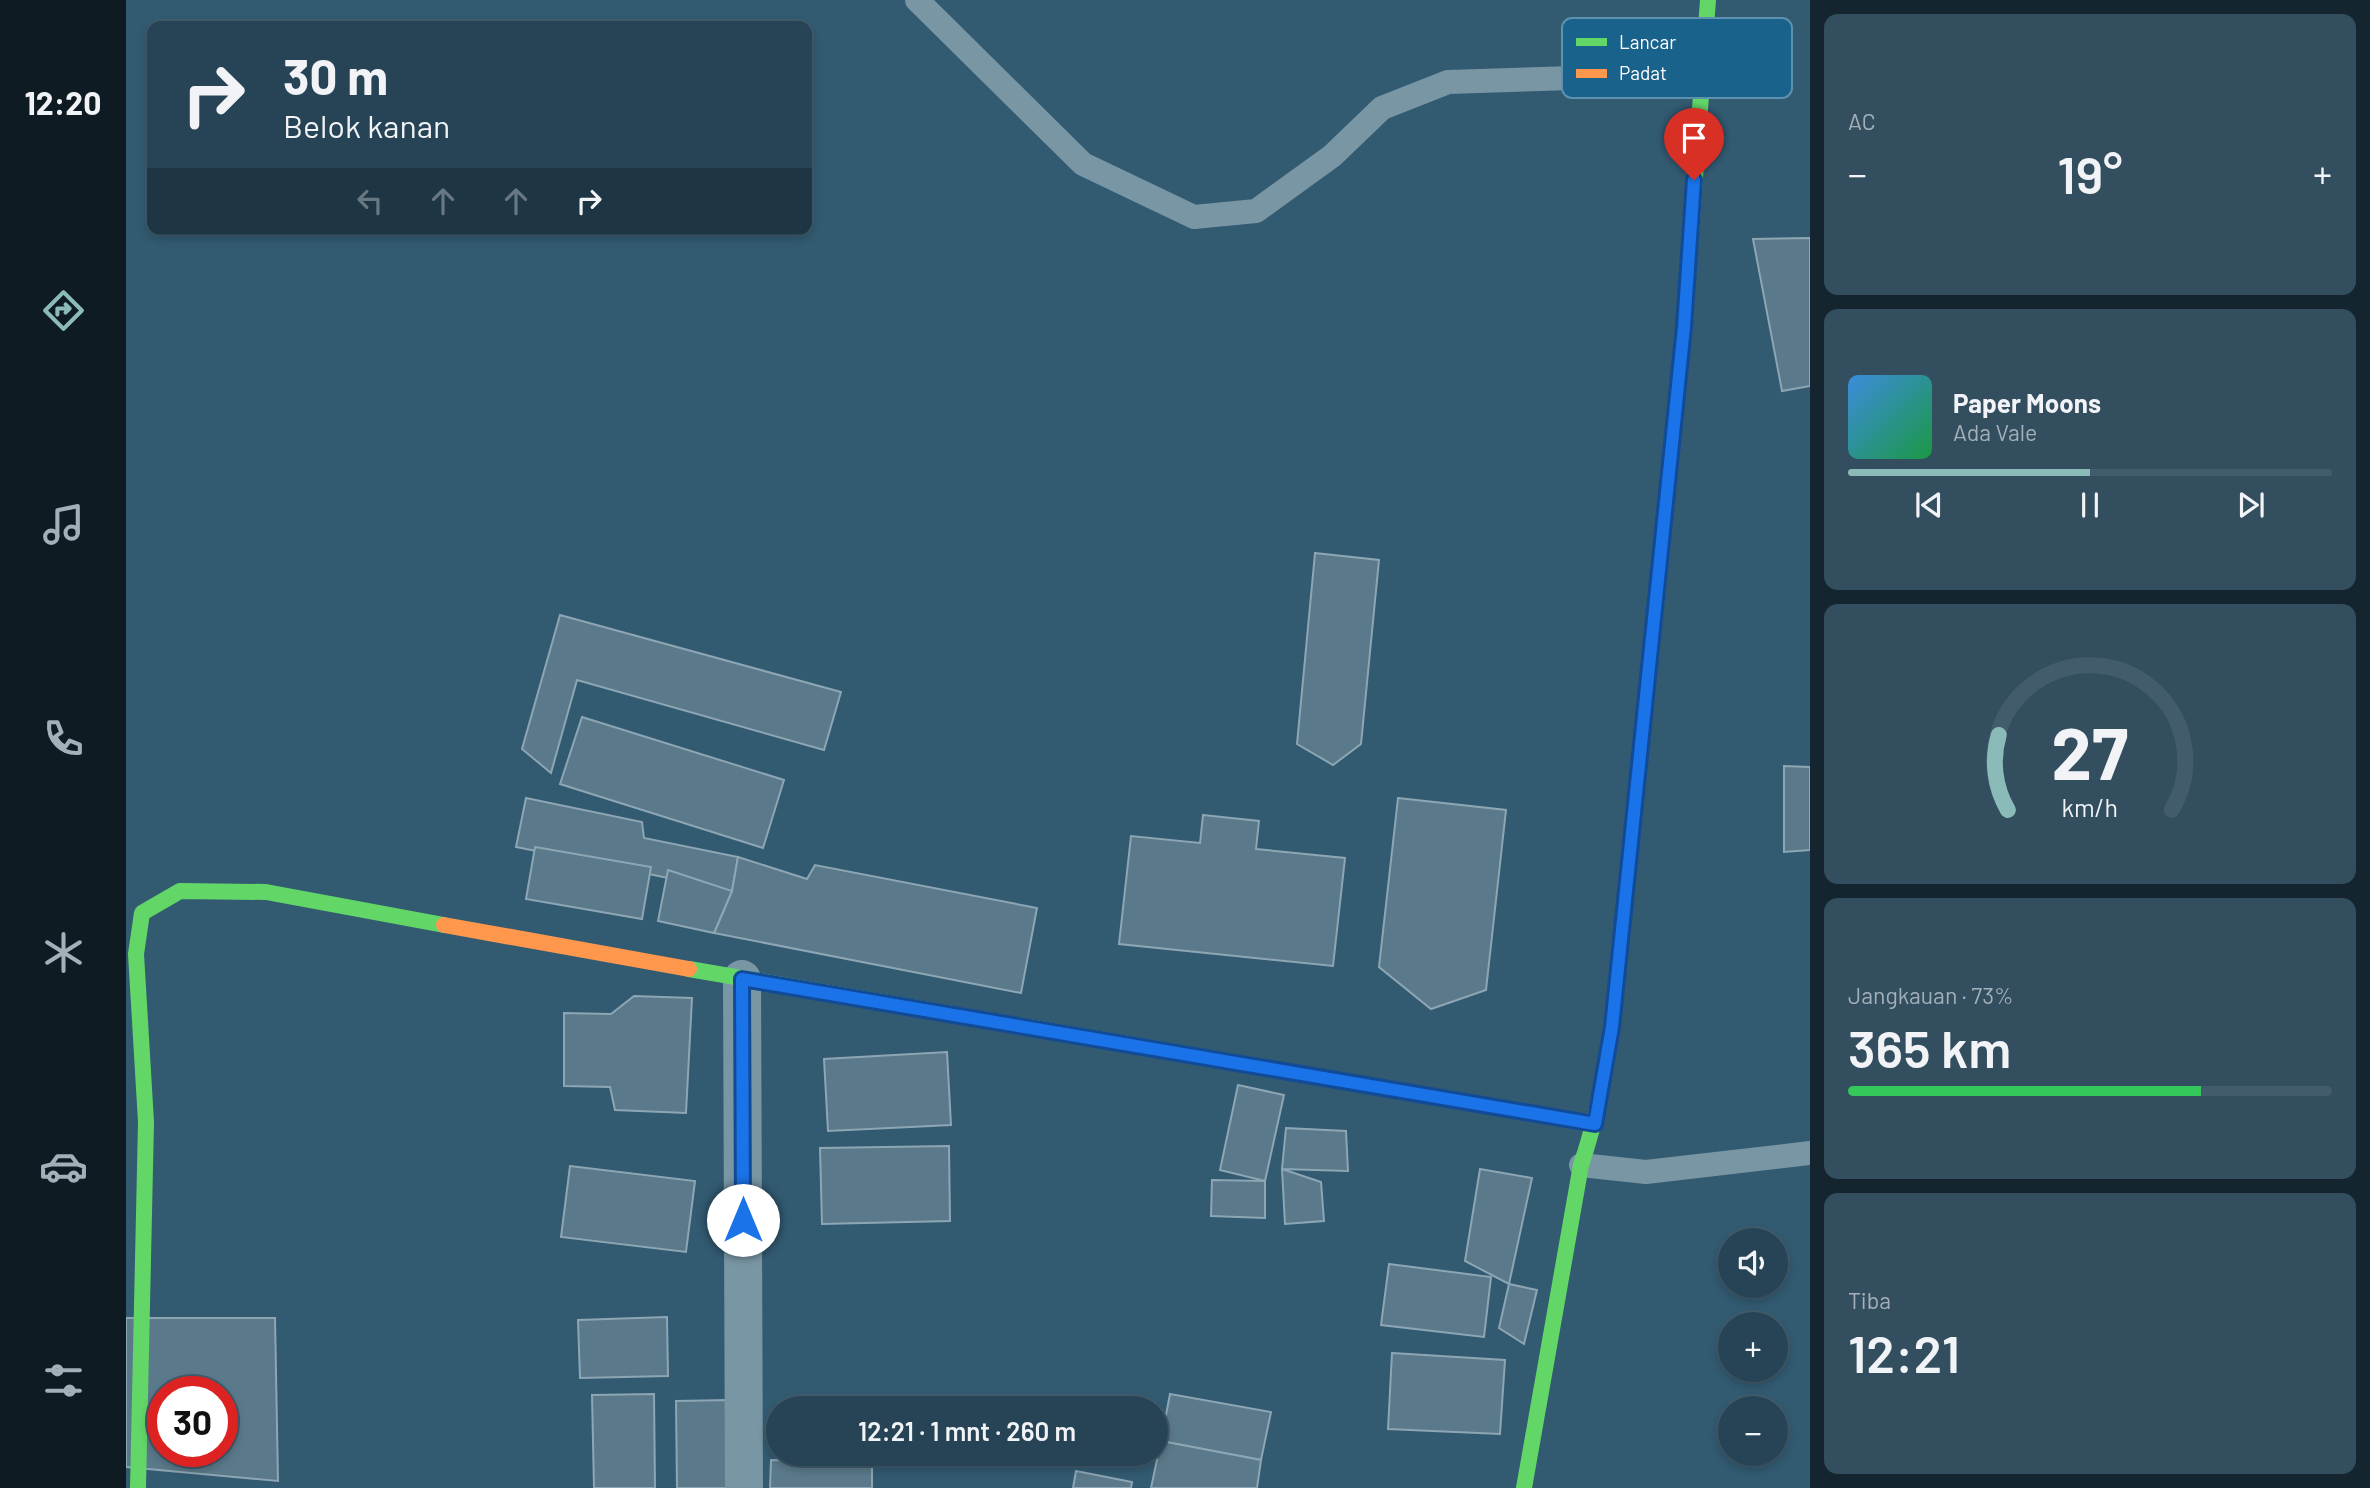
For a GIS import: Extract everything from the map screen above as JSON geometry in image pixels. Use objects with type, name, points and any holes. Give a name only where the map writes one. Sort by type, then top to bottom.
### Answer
[{"type":"street","points":[[1707,18],[1708,0]]},
{"type":"street","points":[[1524,1488],[1581,1165],[1595,1124],[1614,1013],[1684,327],[1700,98]]},
{"type":"street","points":[[138,1488],[146,1122],[136,954],[142,913],[180,891],[266,892],[742,979],[1595,1124]]},
{"type":"street","points":[[742,979],[744,1488]]},
{"type":"lane","points":[[917,0],[1083,164],[1194,217],[1256,211],[1332,156],[1382,108],[1448,82],[1562,78]]},
{"type":"lane","points":[[1581,1165],[1646,1172],[1810,1153]]},
{"type":"building","points":[[1810,238],[1810,386],[1782,391],[1753,239]]},
{"type":"building","points":[[1315,553],[1379,560],[1361,744],[1333,765],[1297,744]]},
{"type":"building","points":[[560,615],[841,692],[824,750],[577,680],[551,773],[522,749]]},
{"type":"building","points":[[582,717],[784,780],[763,848],[560,784]]},
{"type":"building","points":[[1784,766],[1810,767],[1810,850],[1784,852]]},
{"type":"building","points":[[526,798],[642,822],[644,838],[738,857],[732,891],[516,847]]},
{"type":"building","points":[[1398,798],[1506,810],[1486,990],[1431,1009],[1379,967]]},
{"type":"building","points":[[1203,815],[1259,821],[1256,849],[1345,858],[1333,966],[1119,944],[1131,836],[1200,843]]},
{"type":"building","points":[[535,847],[651,867],[642,919],[526,899]]},
{"type":"building","points":[[738,857],[807,879],[815,865],[1037,908],[1021,993],[714,933],[732,891]]},
{"type":"building","points":[[668,870],[732,891],[714,933],[658,921]]},
{"type":"building","points":[[634,996],[692,998],[686,1113],[615,1110],[610,1087],[564,1086],[564,1013],[611,1014]]},
{"type":"building","points":[[947,1052],[951,1125],[828,1131],[824,1059]]},
{"type":"building","points":[[1238,1085],[1284,1095],[1265,1181],[1220,1170]]},
{"type":"building","points":[[1286,1128],[1346,1131],[1348,1171],[1282,1169]]},
{"type":"building","points":[[949,1146],[950,1221],[822,1224],[820,1148]]},
{"type":"building","points":[[570,1166],[695,1181],[686,1252],[561,1237]]},
{"type":"building","points":[[1282,1169],[1321,1182],[1324,1221],[1285,1224]]},
{"type":"building","points":[[1480,1169],[1532,1178],[1509,1284],[1465,1261]]},
{"type":"building","points":[[1212,1180],[1265,1181],[1265,1218],[1211,1216]]},
{"type":"building","points":[[1389,1264],[1491,1277],[1484,1337],[1381,1325]]},
{"type":"building","points":[[1509,1284],[1537,1290],[1524,1344],[1499,1328]]},
{"type":"building","points":[[667,1317],[668,1376],[580,1378],[578,1320]]},
{"type":"building","points":[[126,1318],[275,1318],[278,1481],[126,1467]]},
{"type":"building","points":[[1392,1353],[1505,1360],[1500,1434],[1388,1429]]},
{"type":"building","points":[[654,1394],[655,1488],[594,1488],[592,1395]]},
{"type":"building","points":[[1170,1394],[1271,1412],[1261,1460],[1168,1442]]},
{"type":"building","points":[[728,1400],[729,1488],[677,1488],[676,1401]]},
{"type":"building","points":[[1168,1442],[1261,1460],[1257,1488],[1151,1488],[1156,1466],[1168,1466]]},
{"type":"building","points":[[771,1466],[872,1466],[872,1488],[770,1488]]},
{"type":"building","points":[[1076,1471],[1132,1482],[1131,1488],[1073,1488]]},
{"type":"traffic: fast","points":[[1707,18],[1708,0]]},
{"type":"traffic: fast","points":[[1656,604],[1684,327],[1701,98]]},
{"type":"traffic: fast","points":[[1524,1488],[1581,1165],[1607,1060],[1627,880]]},
{"type":"traffic: fast","points":[[138,1488],[146,1122],[136,954],[142,913],[180,891],[266,892],[444,925]]},
{"type":"traffic: fast","points":[[689,969],[1595,1124]]},
{"type":"traffic: slow","points":[[1627,880],[1656,604]]},
{"type":"traffic: slow","points":[[444,925],[689,969]]},
{"type":"route","points":[[743,1220],[742,979],[1595,1124],[1612,1027],[1684,327],[1694,180]]}]
